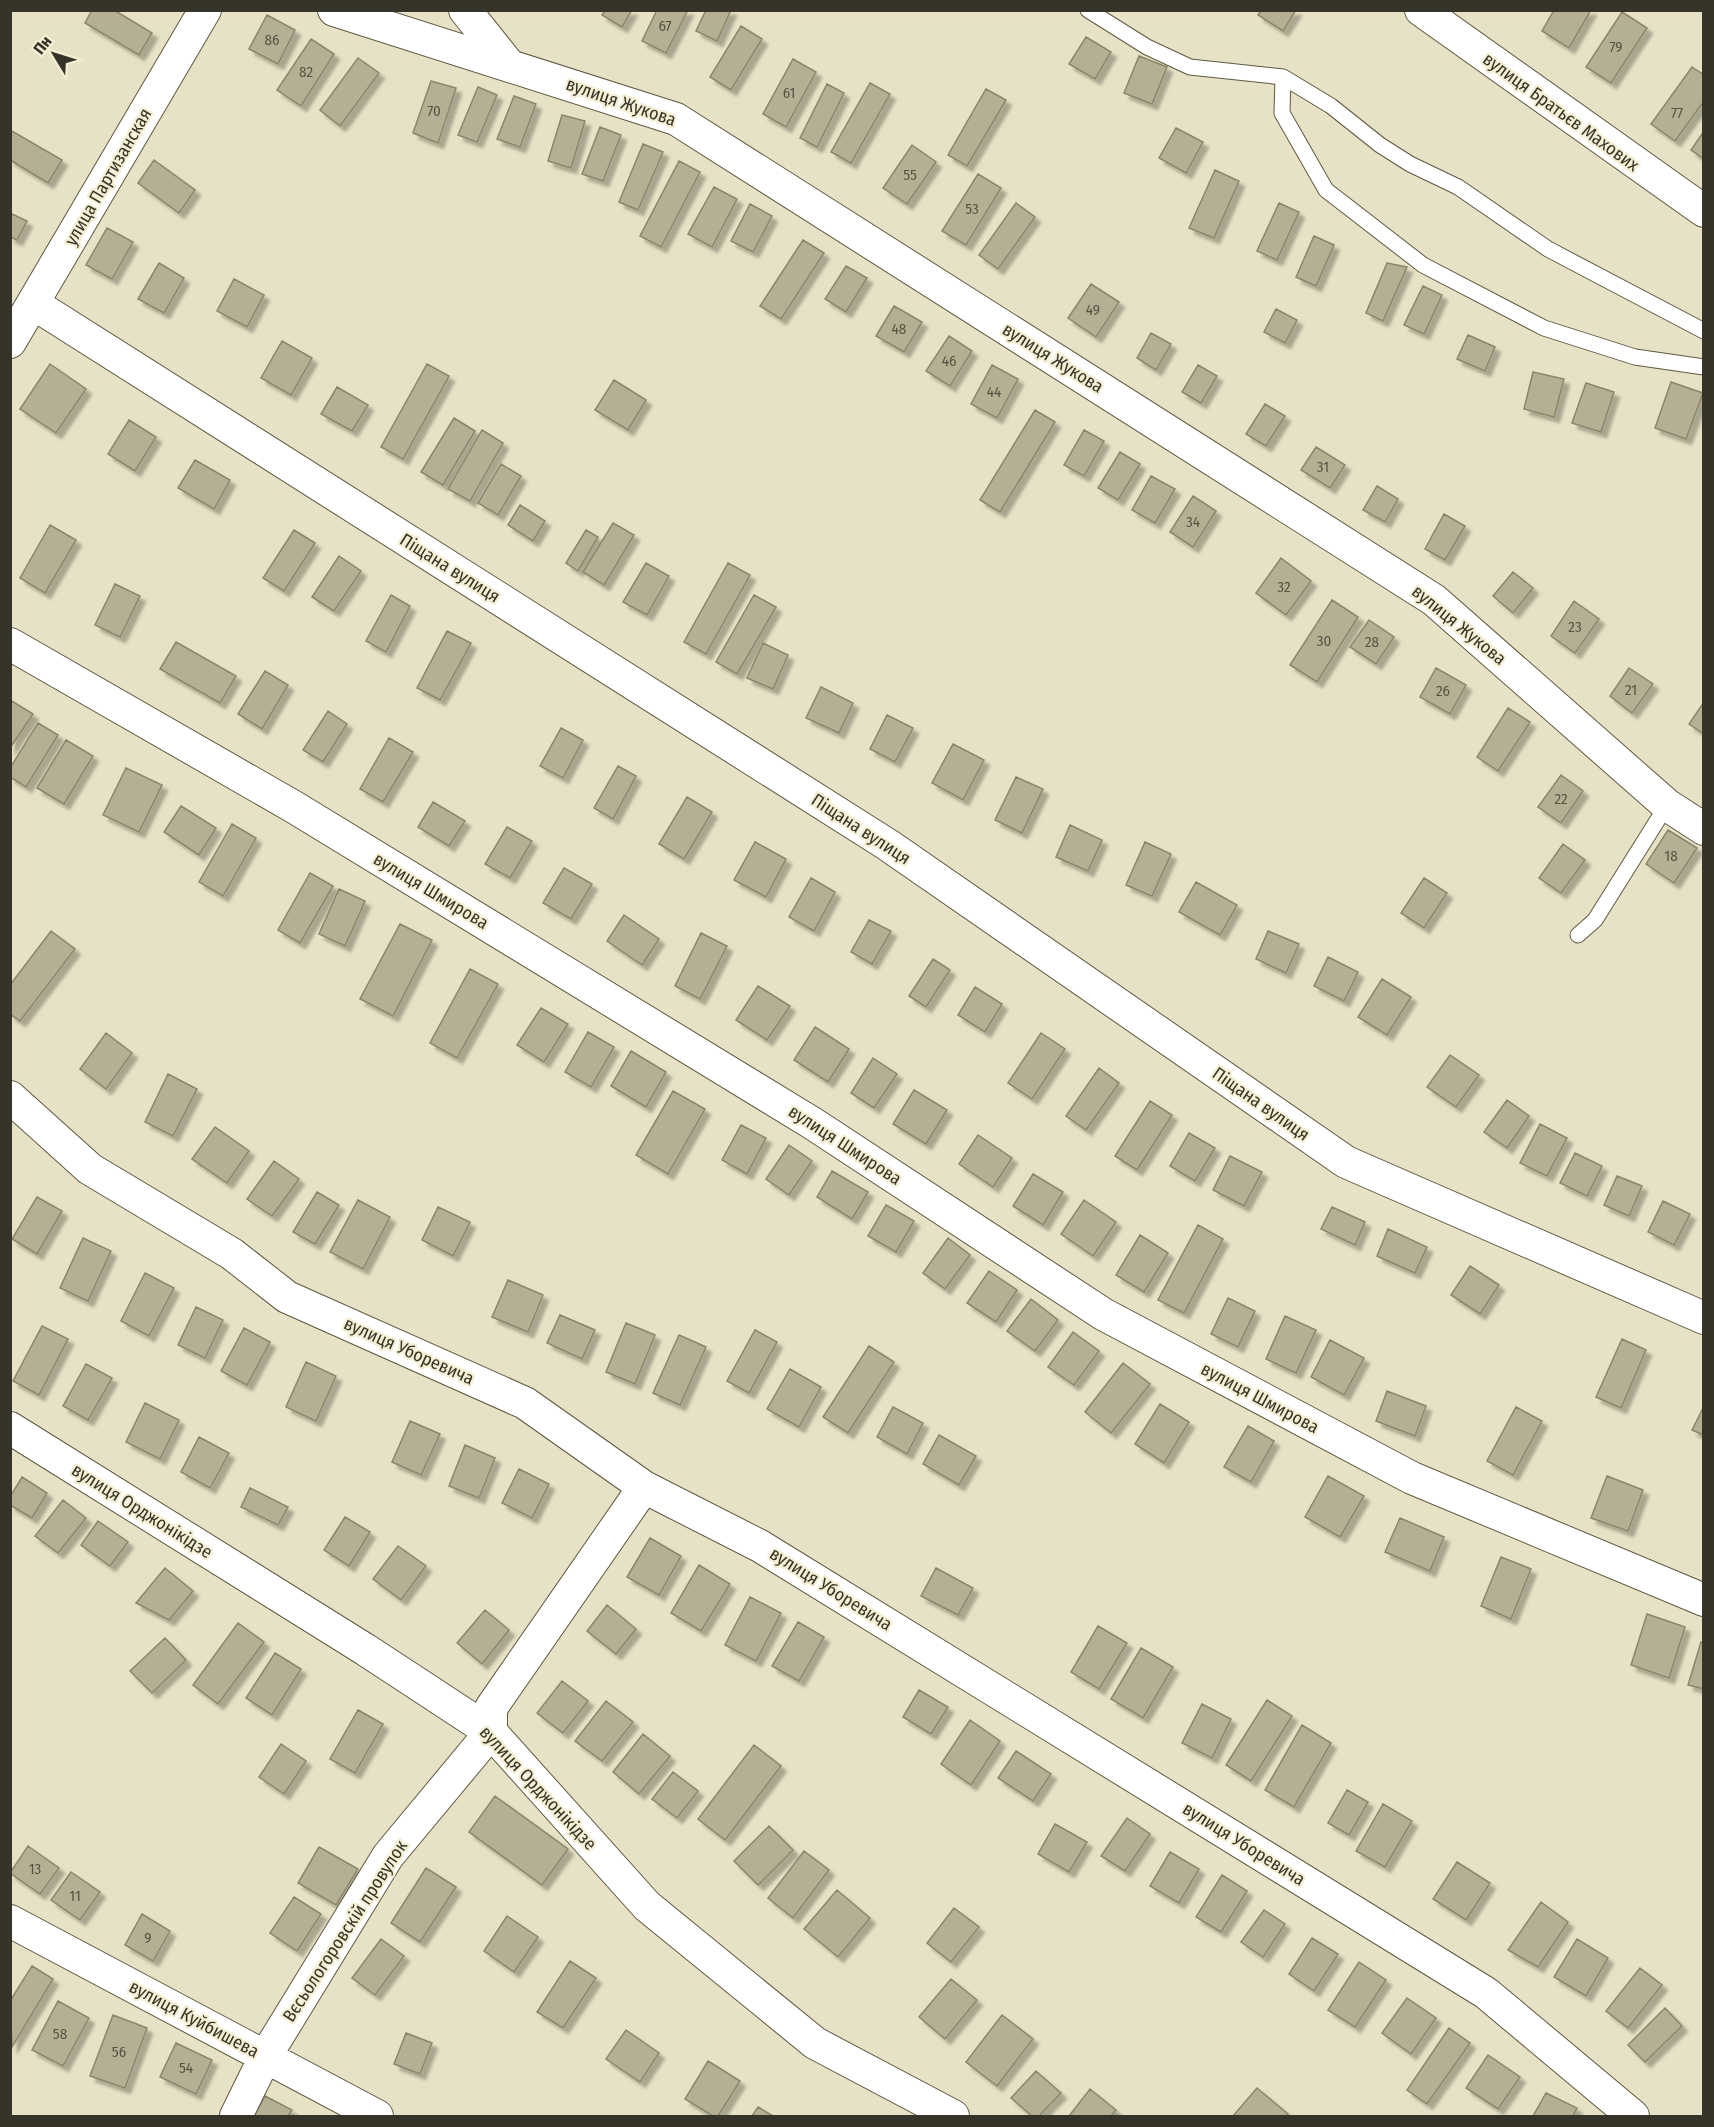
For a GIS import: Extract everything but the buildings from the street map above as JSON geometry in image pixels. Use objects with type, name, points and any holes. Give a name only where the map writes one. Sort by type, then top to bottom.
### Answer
[{"type":"street","name":"улица Партизанская","points":[[10,342],[205,10]]},
{"type":"street","name":"вулиця Жукова","points":[[334,10],[676,119],[1434,600],[1667,804],[1704,829]]},
{"type":"street","points":[[465,10],[508,65]]},
{"type":"street","name":"вулиця Братьєв Махових","points":[[1421,10],[1704,211]]},
{"type":"street","name":"Піщана вулиця","points":[[34,304],[888,845],[1346,1162],[1704,1318]]},
{"type":"street","name":"вулиця Шмирова","points":[[10,644],[294,807],[812,1123],[1102,1314],[1412,1478],[1704,1600]]},
{"type":"street","name":"вулиця Уборевича","points":[[10,1097],[90,1169],[232,1254],[287,1297],[525,1402],[644,1487],[760,1546],[1486,1993],[1633,2116]]},
{"type":"street","name":"вулиця Орджонікідзе","points":[[10,1428],[366,1650],[491,1732],[647,1906],[815,2043],[952,2116]]},
{"type":"street","points":[[491,1732],[491,1708],[644,1487]]},
{"type":"street","name":"Вєсьологоровскій провулок","points":[[236,2116],[265,2057],[388,1856],[491,1732]]},
{"type":"street","name":"вулиця Куйбишева","points":[[10,1921],[377,2116]]},
{"type":"lane","points":[[1088,10],[1147,47],[1190,67],[1282,77],[1331,106],[1380,145],[1410,164],[1458,187],[1548,249],[1704,331]]},
{"type":"lane","points":[[1282,77],[1282,113],[1326,190],[1424,265],[1544,328],[1635,357],[1704,367]]},
{"type":"lane","points":[[1578,935],[1595,920],[1667,804]]}]
